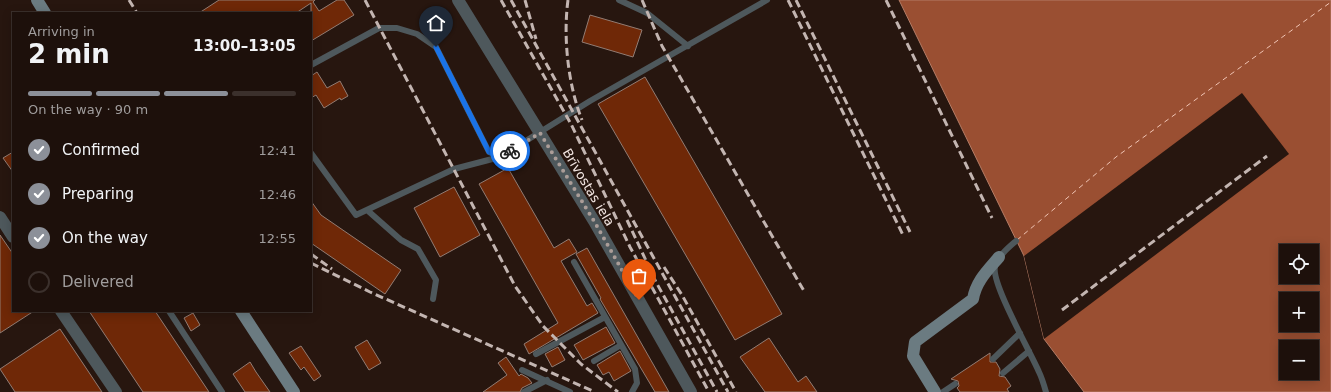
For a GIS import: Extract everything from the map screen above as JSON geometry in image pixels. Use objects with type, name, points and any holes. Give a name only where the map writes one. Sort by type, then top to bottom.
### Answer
[{"type":"street","points":[[37,0],[44,12]]},
{"type":"street","name":"Brīvostas iela","points":[[458,0],[594,221],[691,392]]},
{"type":"street","points":[[0,217],[12,235]]},
{"type":"street","points":[[935,392],[913,356],[915,342],[973,299],[974,291],[984,273],[1000,257]]},
{"type":"street","points":[[62,312],[116,392]]},
{"type":"street","points":[[242,312],[294,392]]},
{"type":"lane","points":[[619,0],[647,13],[688,46]]},
{"type":"lane","points":[[312,154],[356,215],[454,169],[500,157],[590,101],[767,0]]},
{"type":"lane","points":[[312,64],[379,28],[397,28],[417,34],[436,47],[489,152],[500,157]]},
{"type":"lane","points":[[367,210],[401,240],[418,249],[436,280],[433,299]]},
{"type":"lane","points":[[1016,241],[1000,257],[995,267],[996,280],[1020,333],[1040,372],[1046,392]]},
{"type":"lane","points":[[574,262],[635,369],[637,383],[632,392]]},
{"type":"lane","points":[[170,312],[222,392]]},
{"type":"lane","points":[[536,354],[605,316]]},
{"type":"lane","points":[[994,359],[1020,333]]},
{"type":"lane","points":[[594,361],[621,346]]},
{"type":"lane","points":[[1003,373],[1029,351]]},
{"type":"lane","points":[[522,370],[547,380],[570,392]]},
{"type":"lane","points":[[524,392],[547,380]]},
{"type":"lane","points":[[943,392],[955,384]]},
{"type":"shaded area","points":[[899,0],[1331,0],[1331,392],[1084,392],[1044,339],[1024,256]]},
{"type":"pier","points":[[1242,93],[1289,154],[1044,339],[1024,256]]},
{"type":"building","points":[[219,0],[315,0],[313,2],[319,11],[337,0],[344,0],[354,15],[312,40],[311,3],[298,12],[201,12]]},
{"type":"building","points":[[590,15],[642,30],[633,57],[582,42]]},
{"type":"building","points":[[317,72],[327,88],[340,81],[348,96],[341,100],[340,98],[324,108],[316,95],[312,97],[312,75]]},
{"type":"building","points":[[645,77],[782,314],[735,340],[598,104]]},
{"type":"building","points":[[12,153],[12,171],[3,158]]},
{"type":"building","points":[[508,168],[554,248],[569,239],[577,252],[561,261],[587,306],[592,303],[598,313],[529,354],[524,344],[558,323],[479,184]]},
{"type":"building","points":[[454,187],[480,235],[440,257],[414,208]]},
{"type":"building","points":[[312,202],[321,215],[401,270],[385,294],[312,244]]},
{"type":"building","points":[[0,235],[12,253],[12,312],[32,312],[0,333]]},
{"type":"building","points":[[587,248],[669,392],[655,392],[600,299],[601,298],[576,254]]},
{"type":"building","points":[[90,312],[156,312],[209,392],[143,392]]},
{"type":"building","points":[[193,313],[200,325],[191,331],[184,318]]},
{"type":"building","points":[[606,327],[615,343],[583,360],[574,345]]},
{"type":"building","points":[[60,329],[102,392],[15,392],[0,369]]},
{"type":"building","points":[[769,338],[798,382],[806,376],[817,392],[765,392],[740,357]]},
{"type":"building","points":[[367,340],[381,363],[369,370],[355,347]]},
{"type":"building","points":[[301,346],[321,376],[314,381],[304,367],[301,370],[289,353]]},
{"type":"building","points":[[558,347],[565,360],[552,367],[545,354]]},
{"type":"building","points":[[620,351],[631,371],[614,381],[609,372],[603,375],[597,365]]},
{"type":"building","points":[[990,353],[990,362],[996,362],[1000,369],[999,376],[1005,377],[1011,386],[1007,389],[1009,392],[960,392],[957,388],[959,386],[958,381],[951,379]]},
{"type":"building","points":[[506,357],[519,376],[521,374],[528,378],[532,383],[522,388],[520,392],[483,392],[507,375],[498,363]]},
{"type":"building","points":[[250,362],[270,392],[245,392],[233,374]]},
{"type":"ferry route","points":[[1017,240],[1116,157],[1331,2]]},
{"type":"railway","points":[[129,0],[136,12]]},
{"type":"railway","points":[[365,0],[515,286],[543,326],[581,364],[618,392]]},
{"type":"railway","points":[[501,0],[571,124],[630,247],[709,392]]},
{"type":"railway","points":[[511,0],[728,392]]},
{"type":"railway","points":[[525,0],[536,39]]},
{"type":"railway","points":[[568,0],[566,29],[568,61],[573,92],[582,120]]},
{"type":"railway","points":[[642,0],[662,46],[804,291]]},
{"type":"railway","points":[[788,0],[903,235]]},
{"type":"railway","points":[[796,0],[910,232]]},
{"type":"railway","points":[[886,0],[992,218]]},
{"type":"railway","points":[[1062,310],[1267,156]]},
{"type":"railway","points":[[627,220],[656,282],[717,392]]},
{"type":"railway","points":[[312,255],[332,269]]},
{"type":"railway","points":[[312,263],[370,292],[595,392]]},
{"type":"railway","points":[[664,267],[682,295],[736,392]]},
{"type":"way so far","points":[[510,151],[540,133],[594,221],[639,300]]},
{"type":"route","points":[[436,47],[489,152],[500,157],[510,151]]}]
